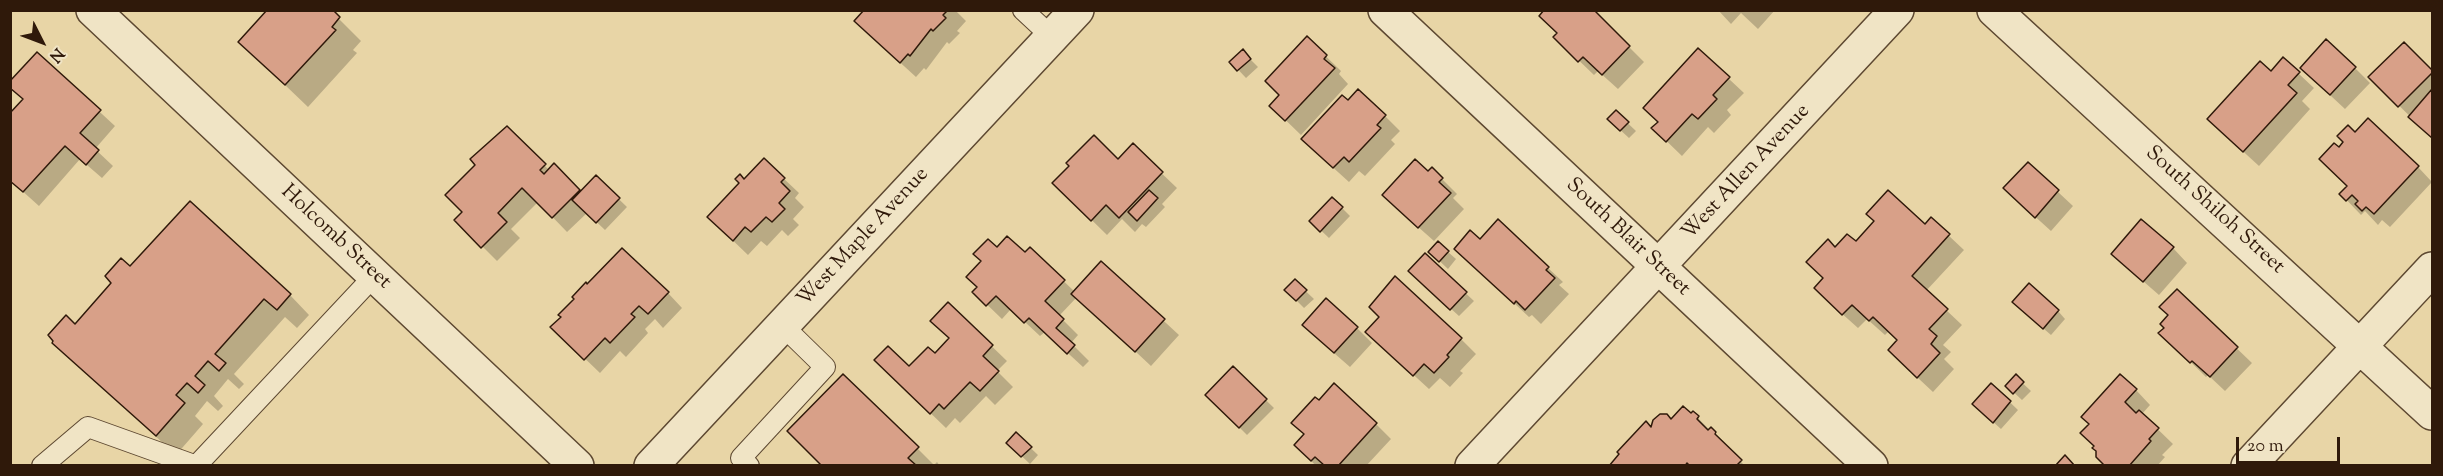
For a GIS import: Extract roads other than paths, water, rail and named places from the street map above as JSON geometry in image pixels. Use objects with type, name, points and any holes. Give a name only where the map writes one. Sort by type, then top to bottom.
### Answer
[{"type":"street","name":"Holcomb Street","points":[[93,10],[577,465]]},
{"type":"street","name":"West Maple Avenue","points":[[651,465],[1077,10]]},
{"type":"street","name":"South Blair Street","points":[[1384,10],[1871,465]]},
{"type":"street","name":"West Allen Avenue","points":[[1472,465],[1659,268],[1897,10]]},
{"type":"street","name":"South Shiloh Street","points":[[1994,10],[2433,413]]},
{"type":"street","points":[[2248,465],[2433,269]]},
{"type":"lane","points":[[1023,10],[1052,37]]},
{"type":"lane","points":[[42,465],[88,427],[195,465],[374,276]]},
{"type":"lane","points":[[749,465],[741,458],[825,367],[782,325]]}]
